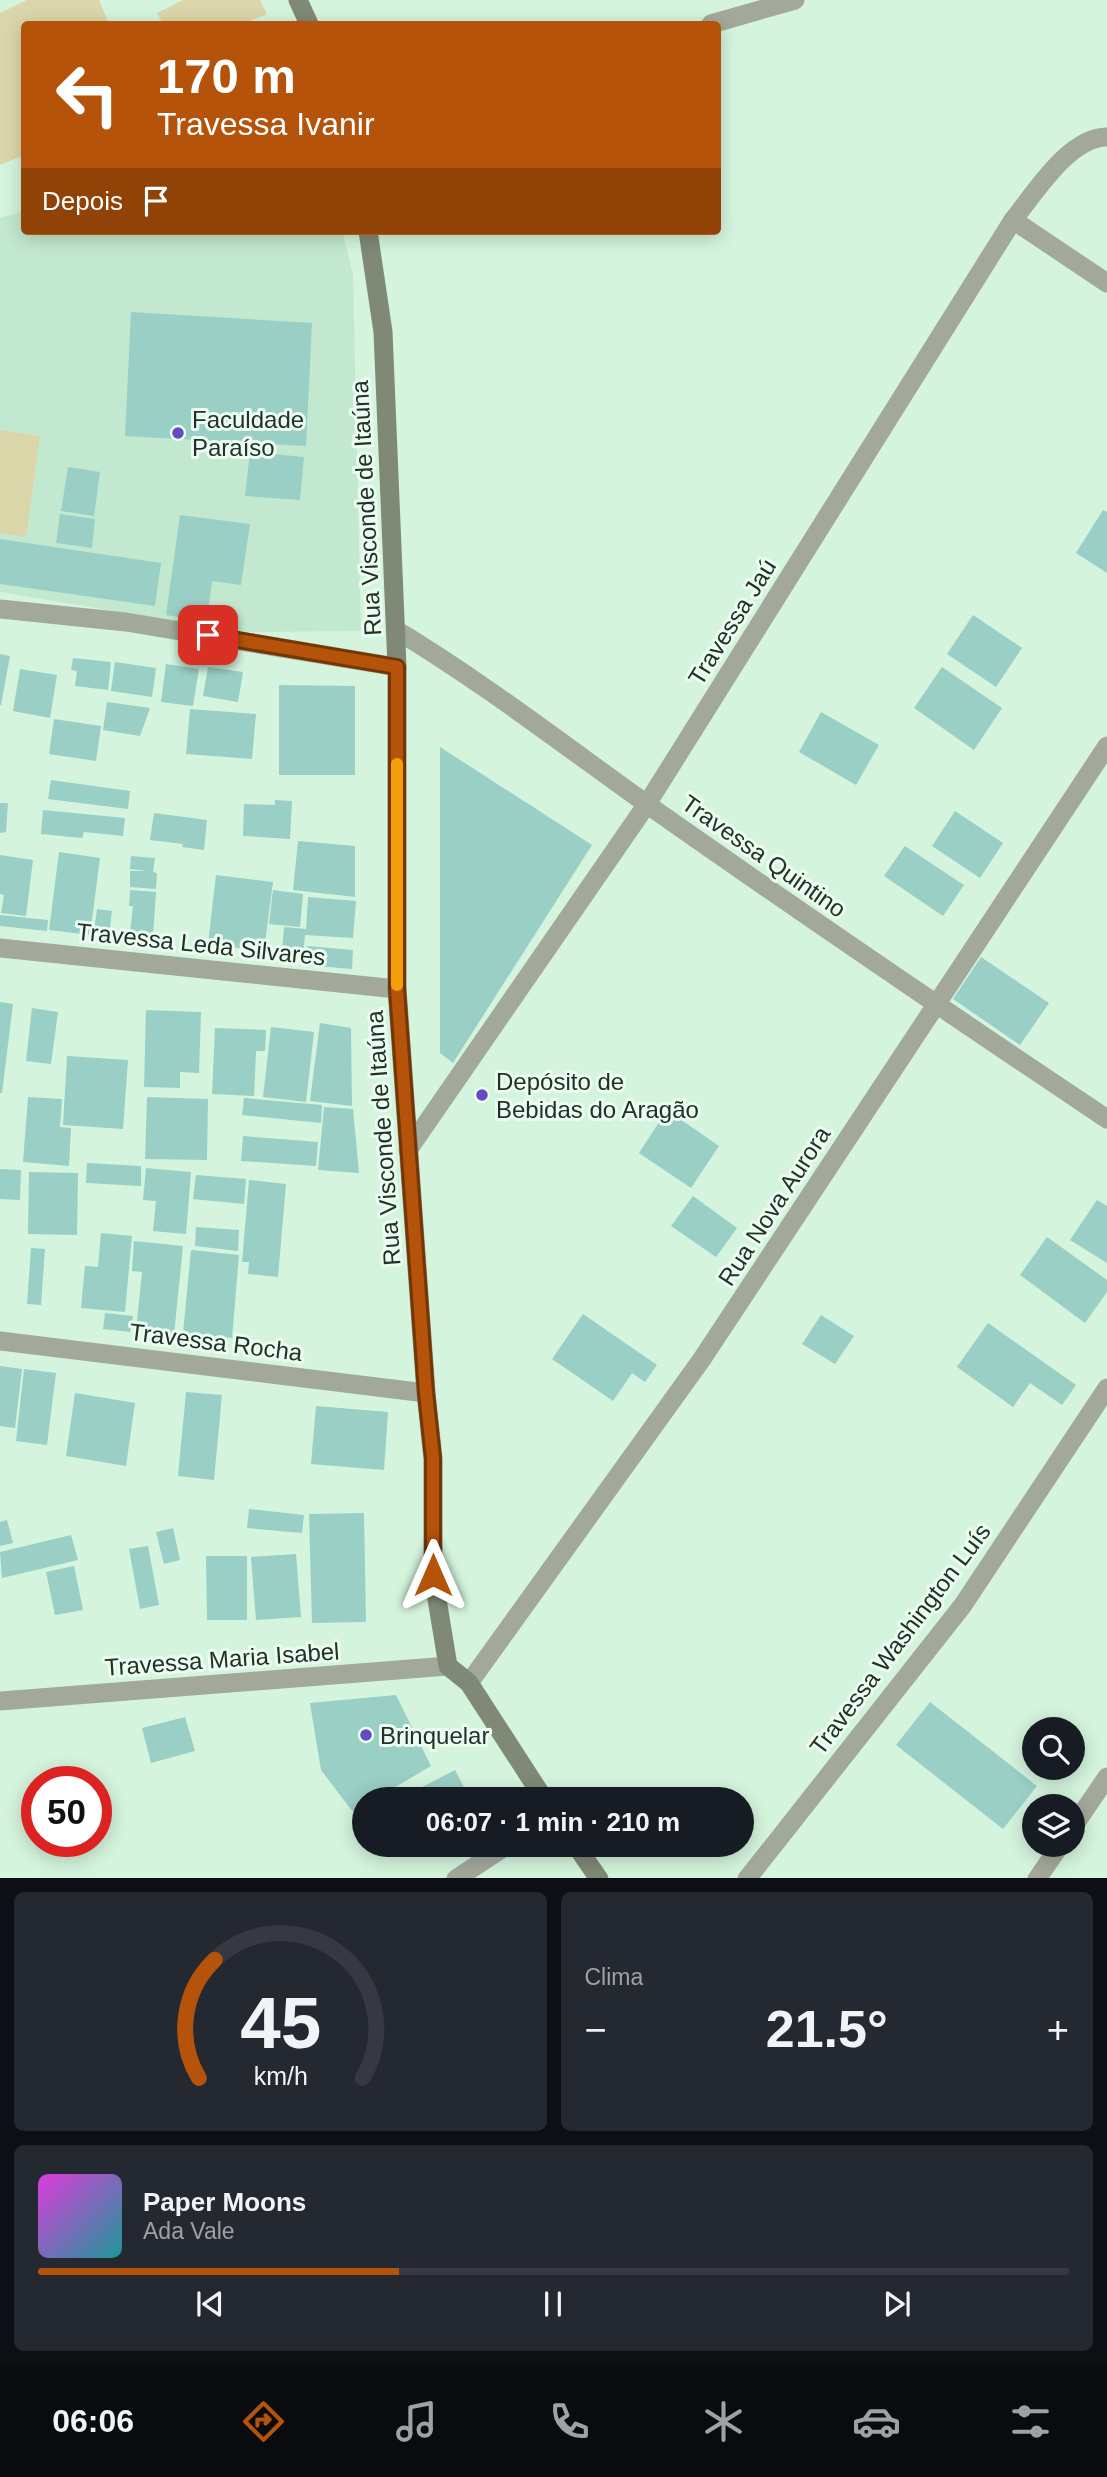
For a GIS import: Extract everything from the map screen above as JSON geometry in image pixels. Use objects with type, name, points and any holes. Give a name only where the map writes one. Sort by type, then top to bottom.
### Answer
[{"type":"main road","points":[[298,0],[308,21]]},
{"type":"main road","name":"Rua Visconde de Itaúna","points":[[369,235],[383,332],[396,630],[397,989],[433,1458],[433,1575],[448,1666]]},
{"type":"main road","points":[[448,1666],[469,1683],[536,1787]]},
{"type":"main road","points":[[584,1857],[599,1878]]},
{"type":"street","points":[[721,21],[794,0]]},
{"type":"street","name":"Travessa Jaú","points":[[408,1150],[647,804],[1013,220],[1064,158],[1083,143],[1107,137]]},
{"type":"street","points":[[1013,220],[1107,283]]},
{"type":"street","points":[[0,609],[126,622],[397,667]]},
{"type":"street","name":"Travessa Quintino","points":[[396,630],[448,661],[647,804],[935,1004],[1107,1119]]},
{"type":"street","name":"Rua Nova Aurora","points":[[469,1683],[702,1359],[1107,746]]},
{"type":"street","name":"Travessa Leda Silvares","points":[[0,948],[397,989]]},
{"type":"street","name":"Travessa Rocha","points":[[0,1341],[426,1393]]},
{"type":"street","name":"Travessa Washington Luís","points":[[747,1878],[964,1605],[1107,1388]]},
{"type":"street","name":"Travessa Maria Isabel","points":[[0,1701],[448,1666]]},
{"type":"street","points":[[1085,1809],[1107,1777]]},
{"type":"street","points":[[456,1878],[489,1857]]},
{"type":"street","points":[[1037,1878],[1052,1857]]},
{"type":"shaded area","points":[[27,0],[99,0],[108,21],[21,21],[21,156],[0,165],[0,13]]},
{"type":"shaded area","points":[[183,0],[260,0],[267,14],[250,21],[161,21],[157,13]]},
{"type":"shaded area","name":"Faculdade Paraíso","points":[[21,212],[21,235],[343,235],[353,274],[361,631],[240,632],[0,592],[0,218]]},
{"type":"shaded area","points":[[0,430],[40,436],[26,537],[0,533]]},
{"type":"building","points":[[131,312],[312,323],[306,446],[125,436]]},
{"type":"building","points":[[250,452],[304,457],[300,500],[245,496]]},
{"type":"building","points":[[68,467],[100,472],[94,516],[61,511]]},
{"type":"building","points":[[1103,510],[1107,512],[1107,573],[1076,553]]},
{"type":"building","points":[[60,514],[95,519],[92,548],[56,543]]},
{"type":"building","points":[[180,515],[250,524],[241,585],[212,581],[207,621],[166,615]]},
{"type":"building","points":[[0,539],[161,563],[155,606],[0,584]]},
{"type":"building","points":[[973,615],[1022,648],[996,687],[947,654]]},
{"type":"building","points":[[0,654],[10,656],[1,705],[0,705]]},
{"type":"building","points":[[73,658],[111,662],[108,690],[75,686],[77,671],[71,670]]},
{"type":"building","points":[[115,662],[156,668],[152,697],[111,691]]},
{"type":"building","points":[[166,664],[199,669],[193,706],[161,702]]},
{"type":"building","points":[[208,667],[243,672],[238,702],[203,696]]},
{"type":"building","points":[[942,667],[1002,708],[974,750],[914,708]]},
{"type":"building","points":[[20,669],[57,675],[50,718],[13,711]]},
{"type":"building","points":[[279,685],[355,686],[355,775],[279,775]]},
{"type":"building","points":[[107,702],[150,708],[140,736],[103,730]]},
{"type":"building","points":[[190,709],[256,714],[252,759],[186,754]]},
{"type":"building","points":[[821,712],[879,745],[856,785],[799,752]]},
{"type":"building","points":[[54,719],[101,726],[96,761],[49,754]]},
{"type":"building","points":[[440,747],[592,845],[453,1063],[440,1053]]},
{"type":"building","points":[[51,780],[130,791],[128,809],[48,799]]},
{"type":"building","points":[[275,800],[292,801],[290,839],[243,836],[244,804],[275,805]]},
{"type":"building","points":[[0,803],[8,803],[6,832],[0,833]]},
{"type":"building","points":[[43,810],[125,818],[123,836],[84,832],[82,838],[41,834]]},
{"type":"building","points":[[955,811],[1003,843],[980,878],[932,846]]},
{"type":"building","points":[[154,813],[207,820],[204,850],[150,840]]},
{"type":"building","points":[[298,841],[355,846],[355,897],[293,890]]},
{"type":"building","points":[[905,846],[964,885],[943,916],[884,876]]},
{"type":"building","points":[[59,852],[100,858],[90,935],[49,930]]},
{"type":"building","points":[[0,855],[33,860],[26,916],[1,913],[4,895],[0,894]]},
{"type":"building","points":[[131,856],[155,858],[153,872],[157,873],[156,889],[130,887],[130,871],[147,871],[130,869]]},
{"type":"building","points":[[216,875],[273,882],[264,951],[208,944]]},
{"type":"building","points":[[130,890],[156,892],[153,935],[130,933],[133,906],[129,906]]},
{"type":"building","points":[[273,890],[303,894],[300,927],[269,924]]},
{"type":"building","points":[[308,897],[356,901],[353,938],[305,935],[303,954],[282,952],[284,927],[306,929]]},
{"type":"building","points":[[97,909],[112,911],[109,934],[94,932]]},
{"type":"building","points":[[0,915],[48,920],[47,931],[0,926]]},
{"type":"building","points":[[307,946],[353,950],[352,969],[305,965]]},
{"type":"building","points":[[981,957],[1049,1003],[1020,1045],[953,999]]},
{"type":"building","points":[[0,1002],[13,1004],[2,1093],[0,1093]]},
{"type":"building","points":[[32,1008],[58,1012],[51,1064],[26,1061]]},
{"type":"building","points":[[146,1010],[201,1012],[199,1073],[180,1072],[180,1088],[144,1087]]},
{"type":"building","points":[[320,1023],[351,1028],[352,1106],[310,1101]]},
{"type":"building","points":[[271,1027],[314,1032],[306,1102],[263,1097]]},
{"type":"building","points":[[215,1028],[266,1030],[265,1051],[256,1051],[254,1096],[212,1094]]},
{"type":"building","points":[[67,1056],[128,1060],[123,1129],[63,1125]]},
{"type":"building","points":[[28,1097],[62,1099],[60,1127],[71,1128],[69,1166],[23,1162]]},
{"type":"building","points":[[147,1097],[208,1099],[207,1160],[145,1159]]},
{"type":"building","points":[[244,1098],[322,1105],[321,1123],[242,1115]]},
{"type":"building","points":[[324,1107],[353,1109],[359,1173],[318,1170]]},
{"type":"building","points":[[667,1110],[719,1146],[691,1188],[639,1153]]},
{"type":"building","points":[[243,1136],[318,1142],[316,1166],[241,1161]]},
{"type":"building","points":[[87,1163],[141,1166],[141,1186],[86,1183]]},
{"type":"building","points":[[146,1168],[191,1172],[186,1234],[153,1231],[156,1201],[143,1200]]},
{"type":"building","points":[[0,1169],[21,1170],[20,1200],[0,1199]]},
{"type":"building","points":[[29,1172],[78,1173],[77,1235],[28,1234]]},
{"type":"building","points":[[196,1175],[246,1179],[244,1204],[193,1199]]},
{"type":"building","points":[[249,1180],[286,1184],[278,1277],[248,1274],[249,1262],[242,1262]]},
{"type":"building","points":[[693,1196],[737,1228],[716,1257],[671,1226]]},
{"type":"building","points":[[1097,1200],[1107,1206],[1107,1263],[1070,1240]]},
{"type":"building","points":[[196,1227],[239,1230],[238,1251],[195,1246]]},
{"type":"building","points":[[101,1233],[132,1236],[125,1312],[81,1308],[85,1266],[98,1267]]},
{"type":"building","points":[[1047,1237],[1107,1280],[1107,1292],[1085,1323],[1020,1275]]},
{"type":"building","points":[[134,1241],[183,1246],[174,1335],[136,1330],[142,1272],[132,1271]]},
{"type":"building","points":[[31,1248],[45,1249],[41,1305],[27,1304]]},
{"type":"building","points":[[191,1250],[239,1255],[232,1338],[183,1333]]},
{"type":"building","points":[[105,1313],[133,1316],[130,1332],[103,1329]]},
{"type":"building","points":[[583,1314],[657,1365],[645,1382],[632,1373],[613,1401],[552,1359]]},
{"type":"building","points":[[821,1315],[854,1336],[835,1364],[802,1344]]},
{"type":"building","points":[[988,1323],[1076,1385],[1062,1405],[1030,1383],[1013,1407],[957,1367]]},
{"type":"building","points":[[0,1366],[22,1369],[15,1428],[0,1426]]},
{"type":"building","points":[[24,1369],[56,1373],[47,1445],[16,1441]]},
{"type":"building","points":[[186,1392],[222,1395],[214,1480],[178,1476]]},
{"type":"building","points":[[75,1393],[135,1403],[126,1466],[66,1456]]},
{"type":"building","points":[[316,1406],[388,1412],[384,1470],[311,1464]]},
{"type":"building","points":[[249,1509],[304,1515],[302,1533],[247,1528]]},
{"type":"building","points":[[364,1513],[366,1622],[312,1623],[309,1514]]},
{"type":"building","points":[[7,1520],[13,1543],[0,1546],[0,1522]]},
{"type":"building","points":[[173,1528],[180,1560],[164,1564],[156,1532]]},
{"type":"building","points":[[71,1535],[78,1560],[2,1578],[0,1552]]},
{"type":"building","points":[[148,1546],[159,1605],[140,1609],[129,1549]]},
{"type":"building","points":[[296,1554],[301,1617],[256,1620],[251,1557]]},
{"type":"building","points":[[206,1556],[247,1556],[247,1620],[207,1620]]},
{"type":"building","points":[[74,1566],[83,1610],[55,1615],[46,1572]]},
{"type":"building","name":"Brinquelar","points":[[396,1695],[431,1766],[395,1787],[352,1787],[352,1811],[321,1770],[310,1703]]},
{"type":"building","points":[[930,1702],[1022,1774],[1022,1780],[1029,1780],[1037,1786],[1031,1794],[1022,1794],[1022,1805],[1003,1829],[896,1745]]},
{"type":"building","points":[[185,1717],[195,1751],[151,1763],[142,1728]]},
{"type":"building","points":[[455,1770],[464,1787],[422,1787]]},
{"type":"slow traffic","points":[[397,764],[397,985]]},
{"type":"place","name":"Faculdade Paraíso","points":[[178,433]]},
{"type":"place","name":"Depósito de Bebidas do Aragão","points":[[482,1095]]},
{"type":"place","name":"Brinquelar","points":[[366,1735]]},
{"type":"route","points":[[208,635],[397,667],[397,989],[433,1458],[433,1575]]}]
